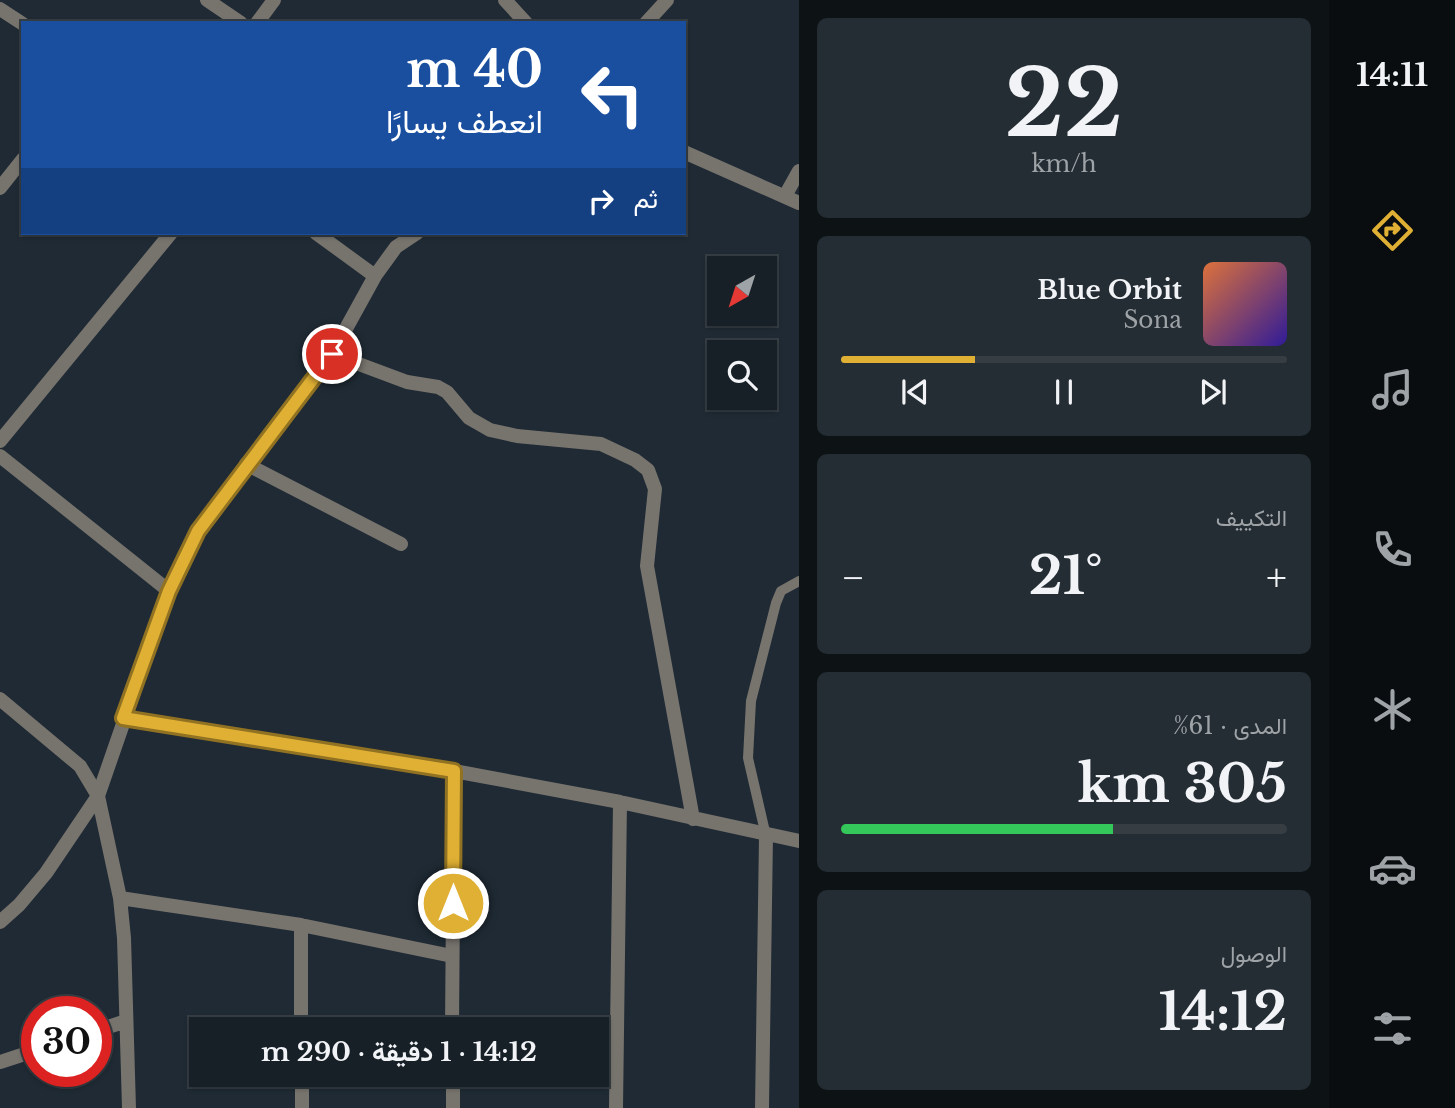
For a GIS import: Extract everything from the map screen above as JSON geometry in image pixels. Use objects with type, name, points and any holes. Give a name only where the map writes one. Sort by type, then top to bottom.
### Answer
[{"type":"street","points":[[207,0],[238,21]]},
{"type":"street","points":[[258,21],[274,0]]},
{"type":"street","points":[[505,0],[524,21]]},
{"type":"street","points":[[648,21],[667,0]]},
{"type":"street","points":[[0,9],[21,23]]},
{"type":"street","points":[[686,153],[799,203]]},
{"type":"street","points":[[0,188],[21,162]]},
{"type":"street","points":[[785,195],[799,172]]},
{"type":"street","points":[[0,441],[169,235]]},
{"type":"street","points":[[319,235],[375,276]]},
{"type":"street","points":[[0,922],[19,905],[46,873],[98,796],[169,591],[198,531],[246,464],[332,354],[375,276],[396,247],[414,235]]},
{"type":"street","points":[[332,354],[407,382],[438,387],[447,392],[469,418],[490,430],[517,436],[601,444],[635,460],[648,470],[655,489],[647,566],[693,819]]},
{"type":"street","points":[[2,461],[169,591]]},
{"type":"street","points":[[246,464],[401,544]]},
{"type":"street","points":[[0,699],[80,766],[98,796],[120,898],[130,1108]]},
{"type":"street","points":[[123,718],[454,771],[620,802],[766,836],[799,841]]},
{"type":"street","points":[[452,1017],[454,771]]},
{"type":"street","points":[[616,1108],[620,802]]},
{"type":"street","points":[[762,1108],[766,836]]},
{"type":"street","points":[[120,898],[300,925],[452,956]]},
{"type":"street","points":[[300,925],[301,1017]]},
{"type":"street","points":[[112,1026],[126,1021]]},
{"type":"street","points":[[0,1062],[21,1055]]},
{"type":"street","points":[[302,1087],[302,1108]]},
{"type":"street","points":[[453,1087],[453,1108]]},
{"type":"lane","points":[[766,836],[748,758],[751,701],[776,603],[781,591],[799,581]]},
{"type":"route","points":[[332,354],[246,464],[198,531],[169,591],[123,718],[454,771],[453,903]]}]
